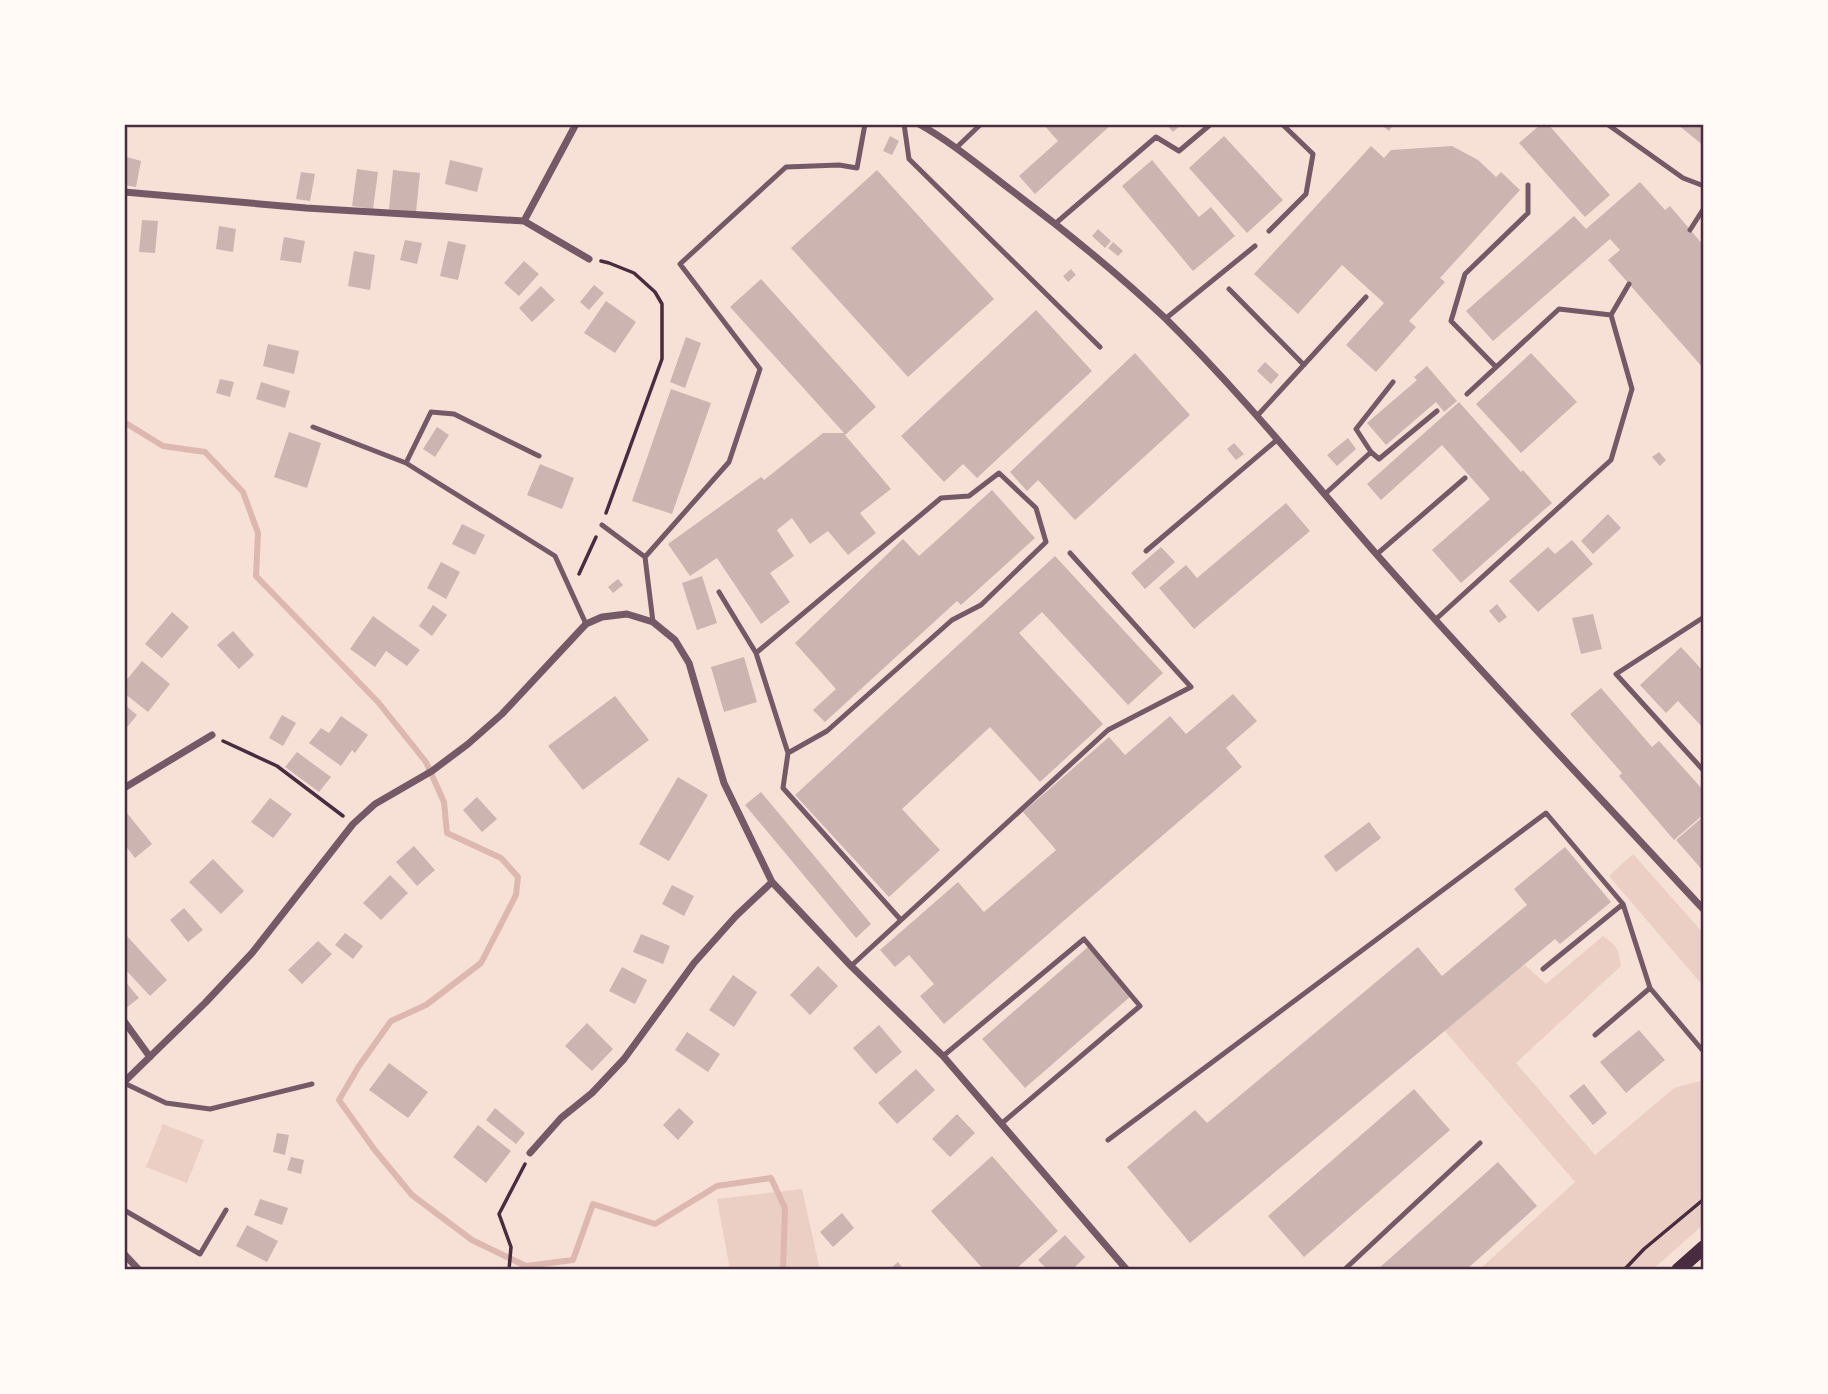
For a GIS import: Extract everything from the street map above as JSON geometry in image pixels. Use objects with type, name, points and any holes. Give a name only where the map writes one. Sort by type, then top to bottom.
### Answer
[{"type":"main road","points":[[1678,1270],[1704,1247]]},
{"type":"street","points":[[524,221],[576,124]]},
{"type":"street","points":[[919,124],[956,148],[1056,223],[1165,319],[1278,439],[1435,620],[1704,910]]},
{"type":"street","points":[[124,192],[306,208],[524,221],[589,259]]},
{"type":"street","points":[[124,1082],[252,953],[353,824],[375,804],[432,771],[468,744],[502,714],[586,624],[603,617],[626,614],[653,622],[675,640],[689,663],[724,783],[772,882],[851,966],[943,1056],[1127,1270]]},
{"type":"street","points":[[124,788],[212,736]]},
{"type":"street","points":[[530,1153],[561,1118],[592,1093],[624,1059],[694,963],[736,916],[772,882]]},
{"type":"street","points":[[124,1021],[150,1057]]},
{"type":"street","points":[[124,1254],[139,1270]]},
{"type":"lane","points":[[645,557],[729,462],[760,369],[680,264],[786,167],[839,165],[857,168],[865,124]]},
{"type":"lane","points":[[904,124],[909,159],[1100,347]]},
{"type":"lane","points":[[956,148],[981,124]]},
{"type":"lane","points":[[1056,223],[1156,137],[1179,151],[1211,124]]},
{"type":"lane","points":[[1269,231],[1306,194],[1313,154],[1282,124]]},
{"type":"lane","points":[[1607,124],[1683,178],[1704,187]]},
{"type":"lane","points":[[1496,368],[1451,321],[1465,274],[1528,213],[1528,185]]},
{"type":"lane","points":[[1690,230],[1704,208]]},
{"type":"lane","points":[[1165,319],[1255,246]]},
{"type":"lane","points":[[1435,620],[1611,460],[1632,389],[1611,315],[1629,284]]},
{"type":"lane","points":[[1228,289],[1304,365]]},
{"type":"lane","points":[[1257,416],[1366,297]]},
{"type":"lane","points":[[1467,394],[1559,309],[1611,315]]},
{"type":"lane","points":[[1392,382],[1356,429],[1371,452],[1380,459],[1437,411]]},
{"type":"lane","points":[[406,463],[430,412],[454,414],[539,456]]},
{"type":"lane","points":[[313,427],[406,463],[555,556],[586,624]]},
{"type":"lane","points":[[1146,551],[1278,439]]},
{"type":"lane","points":[[1325,494],[1371,452]]},
{"type":"lane","points":[[756,653],[941,498],[969,496],[999,473],[1036,508],[1046,542],[981,605],[952,620],[827,731],[788,753]]},
{"type":"lane","points":[[1377,554],[1465,478]]},
{"type":"lane","points":[[601,525],[645,557],[653,622]]},
{"type":"lane","points":[[851,966],[1108,730],[1191,687],[1070,553]]},
{"type":"lane","points":[[719,592],[756,653],[788,753],[783,788],[900,919]]},
{"type":"lane","points":[[1704,618],[1616,674],[1704,771]]},
{"type":"lane","points":[[1108,1140],[1546,813],[1623,904],[1650,988],[1704,1052]]},
{"type":"lane","points":[[1543,969],[1623,904]]},
{"type":"lane","points":[[943,1056],[1084,939],[1140,1006],[1001,1124]]},
{"type":"lane","points":[[1595,1035],[1650,988]]},
{"type":"lane","points":[[124,1082],[166,1103],[210,1109],[312,1084]]},
{"type":"lane","points":[[1344,1270],[1480,1143]]},
{"type":"lane","points":[[124,1210],[200,1254],[226,1210]]},
{"type":"path","points":[[571,592],[601,525],[662,359],[662,304],[655,292],[634,273],[609,263],[589,259]]},
{"type":"path","points":[[212,736],[277,766],[353,824]]},
{"type":"path","points":[[509,1270],[511,1247],[499,1214],[530,1153]]},
{"type":"path","points":[[1624,1270],[1644,1249],[1704,1199]]},
{"type":"shaded area","points":[[1633,854],[1704,934],[1704,987],[1609,876]]},
{"type":"shaded area","points":[[1603,936],[1616,948],[1621,966],[1516,1063],[1595,1155],[1674,1088],[1704,1080],[1704,1224],[1652,1270],[1479,1270],[1575,1182],[1444,1030],[1525,965],[1546,984]]},
{"type":"shaded area","points":[[163,1124],[204,1140],[187,1183],[146,1167]]},
{"type":"shaded area","points":[[802,1189],[820,1270],[730,1270],[717,1199]]},
{"type":"building","points":[[1043,124],[1112,124],[1035,194],[1019,176],[1058,141]]},
{"type":"building","points":[[1166,124],[1182,124],[1173,132]]},
{"type":"building","points":[[1380,124],[1394,124],[1389,131]]},
{"type":"building","points":[[1541,124],[1548,124],[1610,195],[1585,217],[1519,143]]},
{"type":"building","points":[[1677,124],[1704,124],[1704,146]]},
{"type":"building","points":[[890,136],[899,141],[892,155],[883,151]]},
{"type":"building","points":[[1224,136],[1283,200],[1247,233],[1189,168]]},
{"type":"building","points":[[1371,146],[1384,158],[1391,150],[1452,146],[1478,160],[1496,177],[1501,172],[1520,190],[1440,278],[1445,282],[1409,321],[1416,327],[1376,372],[1346,345],[1384,303],[1342,265],[1298,314],[1254,274]]},
{"type":"building","points":[[127,157],[141,161],[136,187],[124,185]]},
{"type":"building","points":[[450,160],[483,168],[477,192],[445,184]]},
{"type":"building","points":[[1152,160],[1199,217],[1211,207],[1235,236],[1193,271],[1122,186]]},
{"type":"building","points":[[357,169],[378,172],[373,209],[352,206]]},
{"type":"building","points":[[393,170],[420,173],[416,212],[389,209]]},
{"type":"building","points":[[877,170],[994,299],[908,377],[791,248]]},
{"type":"building","points":[[301,172],[315,174],[310,201],[296,199]]},
{"type":"building","points":[[1640,182],[1665,210],[1670,206],[1704,246],[1704,369],[1608,260],[1620,250],[1610,239],[1493,341],[1466,311],[1574,216],[1586,229]]},
{"type":"building","points":[[142,220],[158,221],[155,253],[139,252]]},
{"type":"building","points":[[219,226],[236,229],[233,252],[216,249]]},
{"type":"building","points":[[1098,229],[1111,241],[1105,248],[1092,236]]},
{"type":"building","points":[[284,237],[305,241],[301,263],[280,260]]},
{"type":"building","points":[[405,240],[422,243],[417,264],[400,260]]},
{"type":"building","points":[[448,241],[466,245],[458,280],[440,276]]},
{"type":"building","points":[[1113,242],[1123,251],[1118,256],[1108,248]]},
{"type":"building","points":[[354,251],[375,255],[370,290],[348,286]]},
{"type":"building","points":[[524,261],[539,274],[519,296],[504,283]]},
{"type":"building","points":[[1071,269],[1076,275],[1068,282],[1063,276]]},
{"type":"building","points":[[761,279],[876,407],[845,435],[891,489],[860,513],[876,533],[848,555],[828,531],[810,544],[792,518],[777,530],[794,556],[770,573],[790,602],[761,624],[717,558],[690,576],[668,544],[761,477],[764,480],[823,433],[844,433],[730,307]]},
{"type":"building","points":[[594,285],[604,293],[589,310],[580,302]]},
{"type":"building","points":[[541,286],[555,300],[532,322],[519,308]]},
{"type":"building","points":[[606,301],[636,322],[615,353],[584,333]]},
{"type":"building","points":[[1036,310],[1092,371],[977,478],[963,464],[944,482],[901,436]]},
{"type":"building","points":[[686,337],[701,343],[685,388],[670,382]]},
{"type":"building","points":[[268,344],[299,351],[294,374],[263,366]]},
{"type":"building","points":[[1135,353],[1190,415],[1075,520],[1038,480],[1027,491],[1010,472]]},
{"type":"building","points":[[1531,353],[1577,402],[1521,453],[1476,404]]},
{"type":"building","points":[[1265,362],[1279,375],[1271,384],[1257,371]]},
{"type":"building","points":[[1427,366],[1457,401],[1444,412],[1436,402],[1386,445],[1367,423],[1417,380],[1414,377]]},
{"type":"building","points":[[220,379],[234,382],[230,397],[216,393]]},
{"type":"building","points":[[261,382],[290,391],[285,408],[256,399]]},
{"type":"building","points":[[671,389],[711,403],[672,514],[632,501]]},
{"type":"building","points":[[1459,402],[1552,503],[1461,583],[1432,550],[1490,499],[1442,445],[1381,500],[1367,484]]},
{"type":"building","points":[[437,427],[449,435],[435,457],[423,449]]},
{"type":"building","points":[[289,432],[321,443],[307,488],[274,477]]},
{"type":"building","points":[[1348,438],[1356,449],[1337,466],[1327,455]]},
{"type":"building","points":[[1234,443],[1244,454],[1236,460],[1227,449]]},
{"type":"building","points":[[1659,452],[1666,460],[1660,466],[1652,457]]},
{"type":"building","points":[[540,464],[574,478],[562,509],[527,495]]},
{"type":"building","points":[[992,490],[1035,538],[961,605],[957,601],[825,722],[813,710],[836,689],[795,643],[903,539],[919,556]]},
{"type":"building","points":[[1286,503],[1310,531],[1194,629],[1159,588],[1186,565],[1197,578]]},
{"type":"building","points":[[1608,514],[1621,528],[1593,554],[1581,541]]},
{"type":"building","points":[[462,524],[485,535],[475,555],[452,544]]},
{"type":"building","points":[[1572,540],[1593,564],[1538,612],[1509,581],[1548,547],[1555,554]]},
{"type":"building","points":[[1161,547],[1175,562],[1145,589],[1131,573]]},
{"type":"building","points":[[1055,556],[1163,673],[1128,705],[1042,612],[1019,633],[1103,724],[1040,782],[990,727],[902,809],[940,850],[889,897],[795,795]]},
{"type":"building","points":[[441,562],[460,572],[446,599],[427,588]]},
{"type":"building","points":[[702,576],[717,623],[697,630],[682,583]]},
{"type":"building","points":[[618,579],[623,585],[613,593],[608,587]]},
{"type":"building","points":[[1497,604],[1507,617],[1499,623],[1489,611]]},
{"type":"building","points":[[433,605],[447,615],[432,636],[419,626]]},
{"type":"building","points":[[172,612],[189,627],[162,658],[145,644]]},
{"type":"building","points":[[1593,614],[1602,649],[1581,654],[1572,618]]},
{"type":"building","points":[[373,616],[420,650],[407,666],[386,651],[375,667],[350,649]]},
{"type":"building","points":[[233,631],[254,655],[239,669],[217,645]]},
{"type":"building","points":[[1681,647],[1704,672],[1704,729],[1678,701],[1666,713],[1640,685]]},
{"type":"building","points":[[744,657],[757,702],[724,712],[711,667]]},
{"type":"building","points":[[142,661],[170,684],[148,712],[124,693],[124,683]]},
{"type":"building","points":[[1601,688],[1652,747],[1659,741],[1704,791],[1704,814],[1674,840],[1619,776],[1622,773],[1570,714]]},
{"type":"building","points":[[1233,694],[1257,721],[1226,748],[1242,767],[944,1024],[920,996],[934,984],[909,955],[895,967],[880,950],[958,882],[984,912],[1056,850],[1023,812],[1109,737],[1125,755],[1170,716],[1186,734]]},
{"type":"building","points":[[615,696],[649,740],[583,790],[548,746]]},
{"type":"building","points":[[124,704],[137,715],[124,731]]},
{"type":"building","points":[[282,715],[296,723],[283,746],[269,738]]},
{"type":"building","points":[[341,716],[368,735],[355,753],[352,750],[341,766],[309,743],[321,728],[329,733]]},
{"type":"building","points":[[297,752],[331,777],[319,792],[285,767]]},
{"type":"building","points":[[678,777],[708,795],[669,861],[639,844]]},
{"type":"building","points":[[761,792],[871,924],[856,938],[745,805]]},
{"type":"building","points":[[477,797],[497,819],[482,832],[463,810]]},
{"type":"building","points":[[270,798],[292,814],[273,838],[251,822]]},
{"type":"building","points":[[127,813],[152,844],[135,858],[124,844],[124,815]]},
{"type":"building","points":[[1704,816],[1704,872],[1676,840]]},
{"type":"building","points":[[1369,822],[1381,838],[1336,872],[1324,856]]},
{"type":"building","points":[[414,846],[435,870],[417,886],[396,862]]},
{"type":"building","points":[[1565,847],[1611,902],[1560,944],[1555,939],[1190,1243],[1127,1167],[1195,1110],[1207,1123],[1418,947],[1442,976],[1527,905],[1514,889]]},
{"type":"building","points":[[213,859],[244,891],[221,914],[189,882]]},
{"type":"building","points":[[390,875],[408,893],[381,920],[363,903]]},
{"type":"building","points":[[672,885],[694,896],[684,916],[662,904]]},
{"type":"building","points":[[184,908],[203,930],[188,942],[170,920]]},
{"type":"building","points":[[345,933],[363,946],[353,959],[335,945]]},
{"type":"building","points":[[641,934],[670,946],[663,964],[633,952]]},
{"type":"building","points":[[127,936],[167,980],[150,996],[124,968],[124,938]]},
{"type":"building","points":[[318,941],[332,954],[302,984],[288,970]]},
{"type":"building","points":[[1088,947],[1131,996],[1025,1088],[982,1039]]},
{"type":"building","points":[[818,966],[838,986],[810,1015],[790,995]]},
{"type":"building","points":[[622,967],[647,980],[635,1004],[609,991]]},
{"type":"building","points":[[733,975],[757,992],[734,1027],[709,1010]]},
{"type":"building","points":[[124,980],[139,998],[126,1008],[124,1007]]},
{"type":"building","points":[[587,1023],[613,1049],[592,1071],[565,1046]]},
{"type":"building","points":[[879,1025],[902,1052],[876,1074],[853,1048]]},
{"type":"building","points":[[1639,1030],[1665,1060],[1626,1093],[1600,1062]]},
{"type":"building","points":[[687,1032],[720,1054],[708,1072],[675,1050]]},
{"type":"building","points":[[389,1063],[428,1092],[408,1118],[369,1090]]},
{"type":"building","points":[[916,1069],[935,1090],[897,1124],[878,1103]]},
{"type":"building","points":[[1584,1084],[1607,1113],[1593,1125],[1569,1096]]},
{"type":"building","points":[[1414,1089],[1450,1130],[1304,1257],[1268,1216]]},
{"type":"building","points":[[495,1108],[525,1133],[516,1144],[486,1120]]},
{"type":"building","points":[[679,1108],[694,1122],[678,1140],[663,1125]]},
{"type":"building","points":[[957,1114],[975,1133],[950,1157],[932,1139]]},
{"type":"building","points":[[478,1125],[511,1151],[486,1183],[453,1157]]},
{"type":"building","points":[[277,1133],[289,1135],[285,1155],[273,1152]]},
{"type":"building","points":[[992,1156],[1058,1231],[1015,1270],[984,1270],[931,1211]]},
{"type":"building","points":[[291,1157],[304,1160],[301,1174],[287,1170]]},
{"type":"building","points":[[1498,1162],[1537,1206],[1466,1270],[1377,1270]]},
{"type":"building","points":[[260,1199],[288,1208],[282,1225],[254,1215]]},
{"type":"building","points":[[842,1213],[854,1228],[833,1247],[820,1232]]},
{"type":"building","points":[[247,1225],[278,1241],[267,1262],[236,1246]]},
{"type":"building","points":[[1065,1235],[1085,1257],[1072,1270],[1048,1270],[1038,1260]]},
{"type":"building","points":[[898,1262],[904,1270],[889,1270]]},
{"type":"waterway","points":[[124,422],[163,446],[205,452],[243,492],[258,533],[256,576],[378,702],[426,762],[444,802],[447,833],[501,858],[518,877],[516,895],[481,963],[426,1005],[391,1021],[339,1100],[374,1149],[412,1195],[472,1240],[526,1266],[573,1260],[593,1204],[655,1224],[717,1186],[771,1178],[785,1208],[783,1270]]}]
